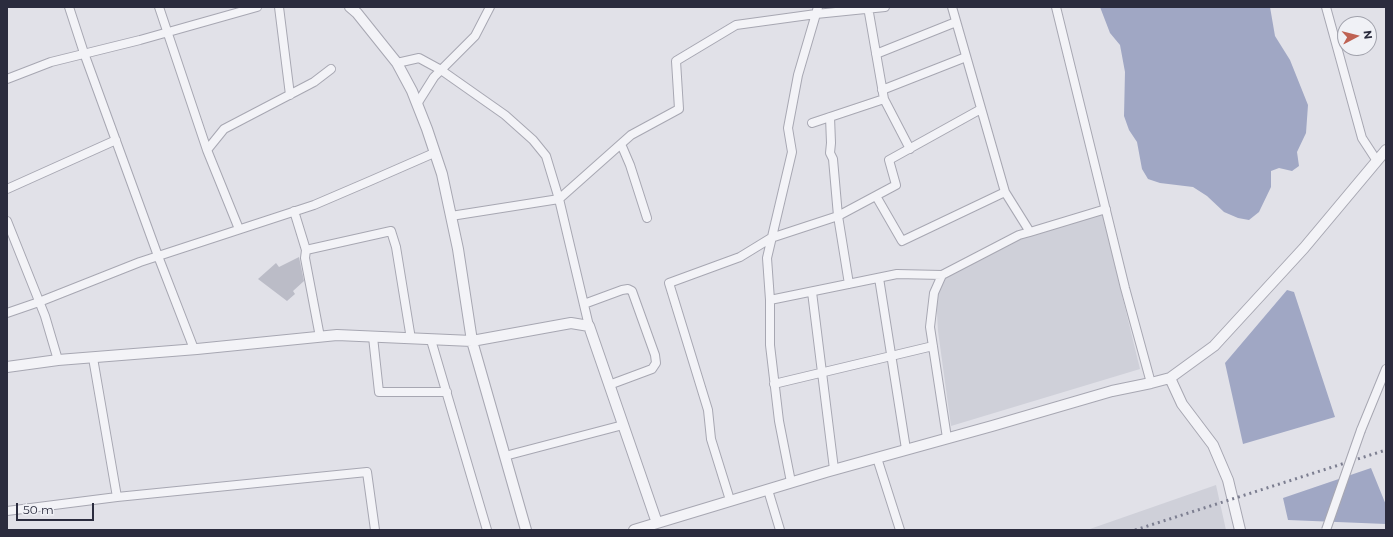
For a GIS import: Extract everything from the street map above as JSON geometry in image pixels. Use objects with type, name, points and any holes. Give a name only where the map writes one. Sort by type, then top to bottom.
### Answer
[{"type":"street","points":[[69,7],[84,53],[158,256],[194,349]]},
{"type":"street","points":[[159,7],[207,150],[239,229]]},
{"type":"street","points":[[7,79],[52,62],[257,7]]},
{"type":"street","points":[[279,7],[290,94]]},
{"type":"street","points":[[350,7],[357,13],[398,63],[412,91],[442,174],[458,249],[472,341],[526,530]]},
{"type":"street","points":[[417,104],[434,76],[475,36],[490,7]]},
{"type":"street","points":[[451,216],[559,199],[630,135],[679,109],[676,61],[736,25],[817,11],[885,7]]},
{"type":"street","points":[[952,7],[1005,192],[1030,232]]},
{"type":"street","points":[[1056,7],[1125,288],[1151,383]]},
{"type":"street","points":[[1326,7],[1362,138],[1377,161]]},
{"type":"street","points":[[868,8],[884,100],[910,148]]},
{"type":"street","points":[[791,482],[779,421],[774,384],[770,346],[770,300],[767,258],[792,152],[788,128],[798,75],[817,11]]},
{"type":"street","points":[[876,54],[956,22]]},
{"type":"street","points":[[882,90],[966,57]]},
{"type":"street","points":[[398,63],[419,58],[441,70],[505,115],[533,140],[546,156],[559,199],[589,326],[658,526]]},
{"type":"street","points":[[207,150],[224,129],[314,82],[331,69]]},
{"type":"street","points":[[812,123],[884,100]]},
{"type":"street","points":[[730,500],[711,439],[708,410],[669,283],[740,257],[771,238],[838,216],[896,185],[889,160],[981,109]]},
{"type":"street","points":[[830,117],[830,153],[833,159],[838,216],[849,284]]},
{"type":"street","points":[[7,189],[116,140]]},
{"type":"street","points":[[621,144],[630,165],[647,218]]},
{"type":"street","points":[[634,530],[658,526],[730,500],[1112,390],[1170,378],[1214,346],[1304,248],[1386,150]]},
{"type":"street","points":[[7,313],[140,262],[314,204],[370,182],[434,152]]},
{"type":"street","points":[[876,196],[902,241],[1005,192]]},
{"type":"street","points":[[770,300],[897,274],[942,275],[1019,236],[1106,209]]},
{"type":"street","points":[[294,211],[306,250],[305,258],[320,337]]},
{"type":"street","points":[[7,221],[45,316],[58,360]]},
{"type":"street","points":[[306,250],[391,231],[396,247],[411,339]]},
{"type":"street","points":[[942,275],[934,292],[930,327],[947,438]]},
{"type":"street","points":[[879,278],[906,449]]},
{"type":"street","points":[[584,304],[622,290],[628,289],[632,291],[655,354],[656,363],[652,368],[609,385]]},
{"type":"street","points":[[812,292],[834,469]]},
{"type":"street","points":[[7,367],[58,360],[337,335],[472,341],[571,323],[589,326]]},
{"type":"street","points":[[373,337],[379,392],[447,392]]},
{"type":"street","points":[[431,340],[487,530]]},
{"type":"street","points":[[774,384],[933,346]]},
{"type":"street","points":[[93,358],[117,497]]},
{"type":"street","points":[[1326,530],[1361,430],[1386,369]]},
{"type":"street","points":[[1170,378],[1182,404],[1213,445],[1228,480],[1240,530]]},
{"type":"street","points":[[505,456],[623,424]]},
{"type":"street","points":[[877,458],[900,530]]},
{"type":"street","points":[[7,510],[117,497],[367,472],[376,530]]},
{"type":"street","points":[[768,490],[779,530]]},
{"type":"shaded area","points":[[1102,213],[1140,369],[951,426],[938,331],[936,295],[944,277],[1021,238]]},
{"type":"shaded area","points":[[1216,485],[1226,530],[1087,530]]},
{"type":"water","points":[[1100,7],[1270,7],[1275,36],[1290,60],[1308,105],[1306,133],[1297,152],[1299,166],[1292,171],[1279,168],[1271,171],[1271,187],[1259,212],[1249,220],[1238,218],[1224,212],[1207,196],[1193,187],[1160,183],[1148,179],[1142,169],[1137,142],[1129,130],[1124,116],[1125,72],[1120,45],[1110,33]]},
{"type":"water","points":[[1287,290],[1294,292],[1335,417],[1243,444],[1225,363]]},
{"type":"water","points":[[1371,468],[1386,505],[1386,524],[1288,520],[1283,498]]},
{"type":"building","points":[[299,257],[304,281],[293,291],[295,294],[287,301],[258,279],[276,263],[279,267]]},
{"type":"railway","points":[[1135,530],[1386,450]]}]
